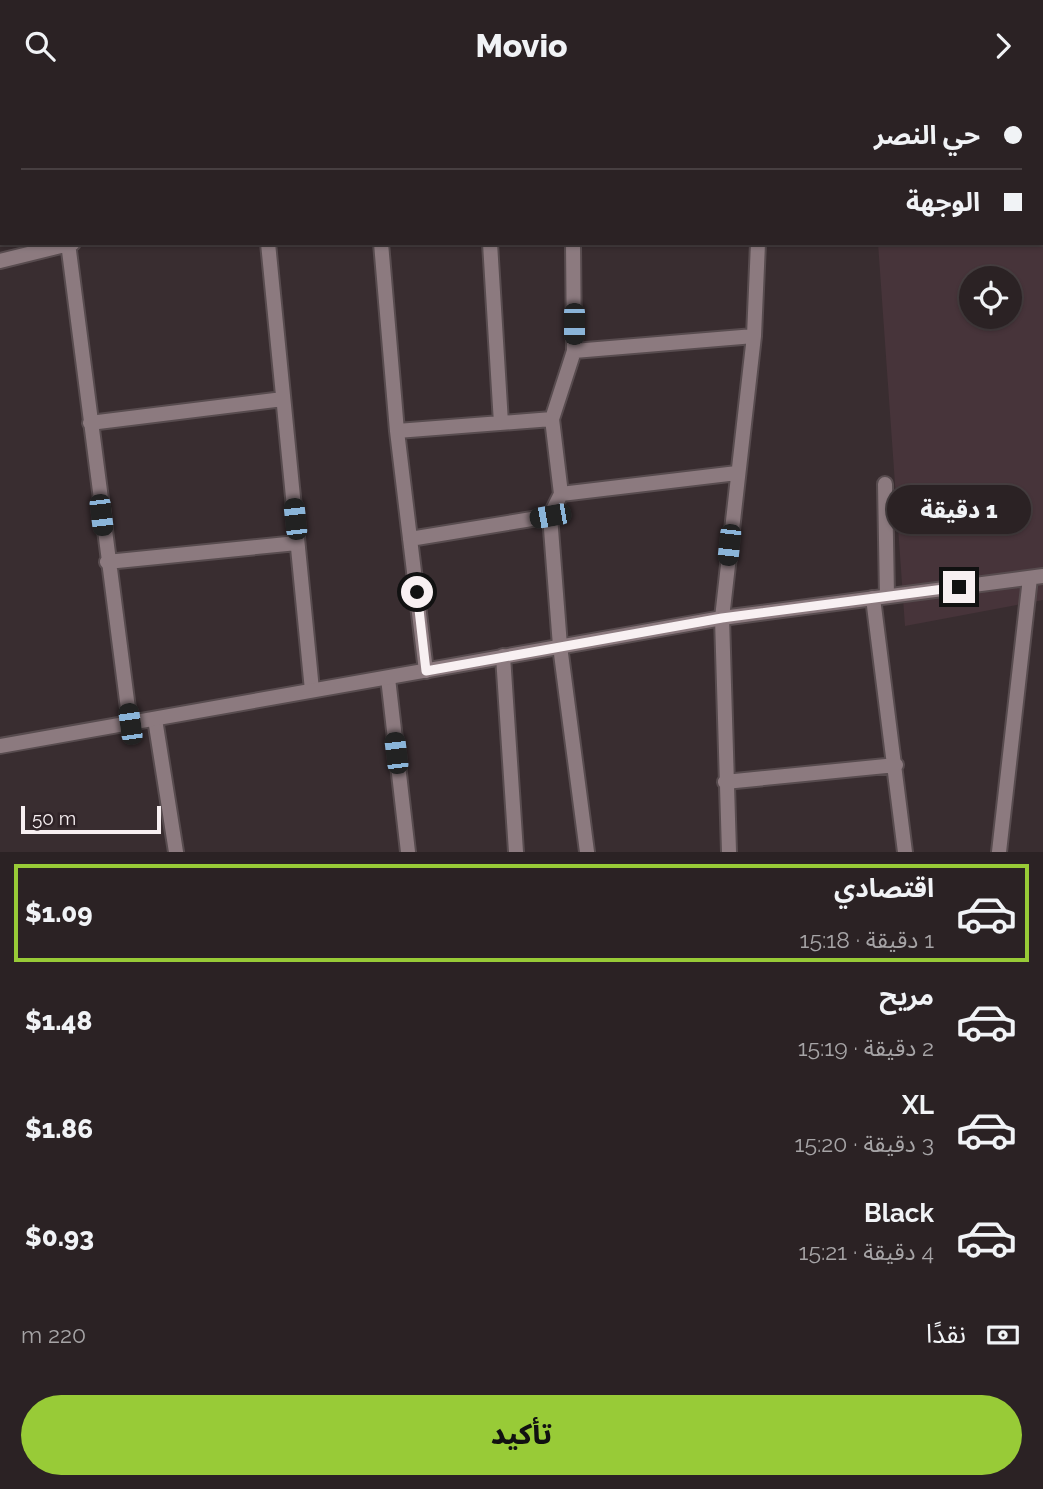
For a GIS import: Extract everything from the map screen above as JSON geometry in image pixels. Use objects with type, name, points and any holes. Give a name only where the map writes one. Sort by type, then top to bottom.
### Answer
[{"type":"street","points":[[0,261],[66,245]]},
{"type":"street","points":[[70,245],[107,562],[130,724]]},
{"type":"street","points":[[268,245],[312,690]]},
{"type":"street","points":[[381,245],[397,431],[426,671]]},
{"type":"street","points":[[490,245],[501,423]]},
{"type":"street","points":[[573,245],[574,351],[552,419],[561,494],[550,516],[560,646],[587,852]]},
{"type":"street","points":[[729,852],[722,618],[754,337],[758,245]]},
{"type":"street","points":[[574,351],[754,337]]},
{"type":"street","points":[[90,423],[283,399]]},
{"type":"street","points":[[397,431],[552,419]]},
{"type":"street","points":[[561,494],[737,473]]},
{"type":"street","points":[[885,484],[880,597],[905,852]]},
{"type":"street","points":[[410,540],[550,516]]},
{"type":"street","points":[[107,562],[297,543]]},
{"type":"street","points":[[0,746],[722,618],[1036,577],[999,852]]},
{"type":"street","points":[[503,656],[516,852]]},
{"type":"street","points":[[387,678],[408,852]]},
{"type":"street","points":[[155,719],[176,852]]},
{"type":"street","points":[[725,782],[896,765]]},
{"type":"shaded area","points":[[878,245],[1043,245],[1043,600],[905,626]]},
{"type":"route","points":[[417,592],[426,671],[722,618],[959,587]]}]
